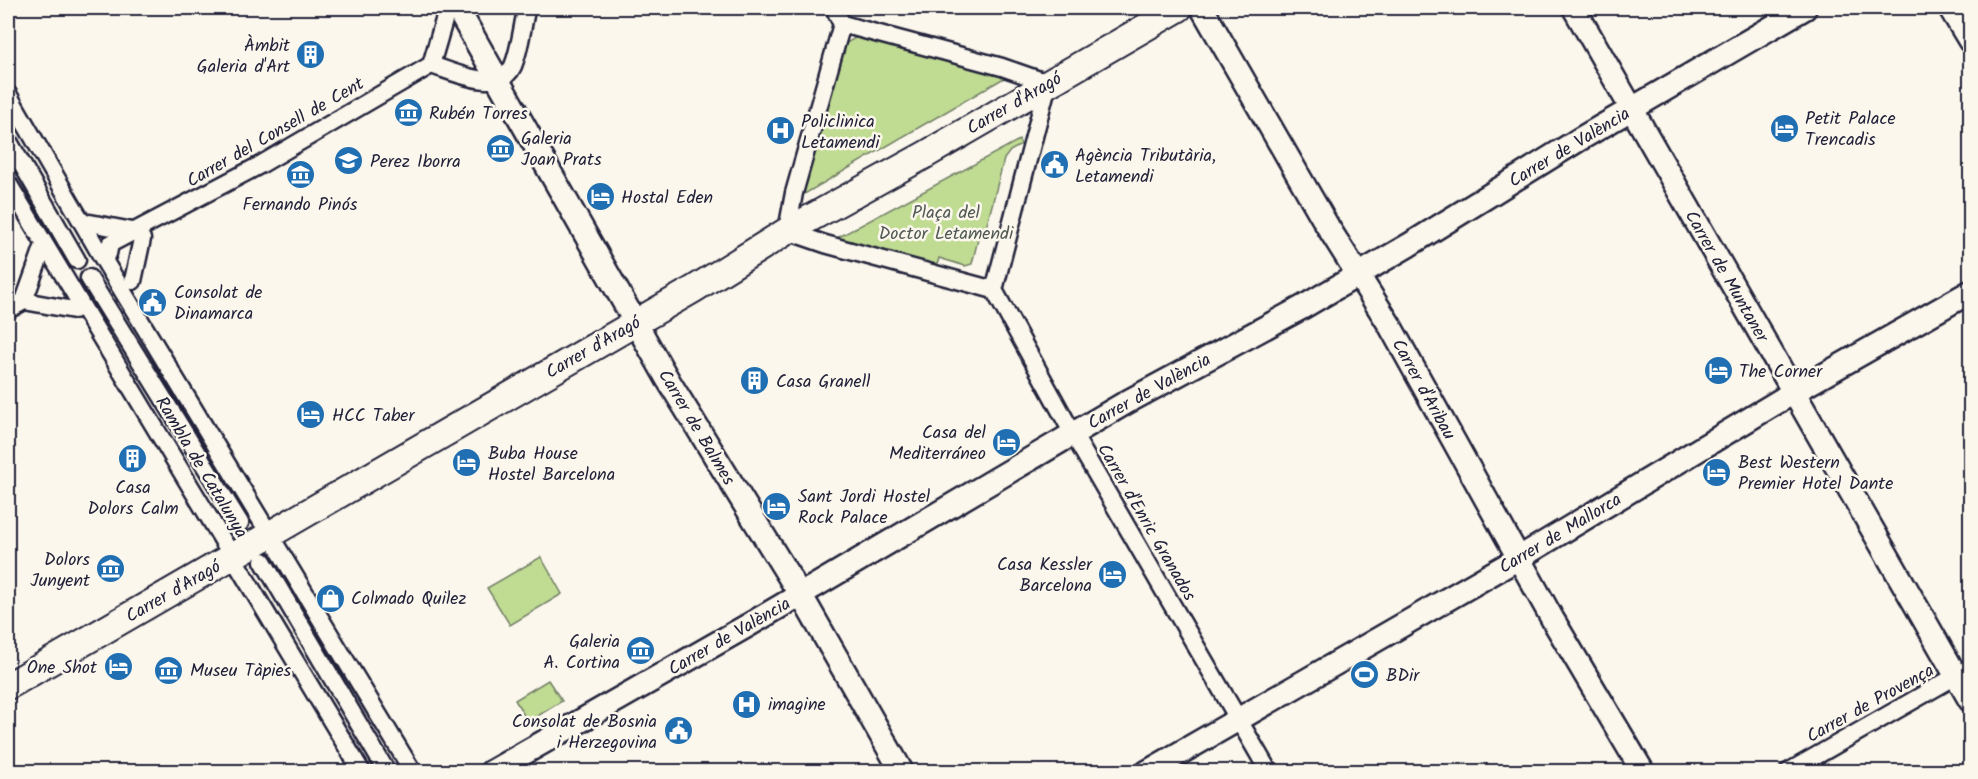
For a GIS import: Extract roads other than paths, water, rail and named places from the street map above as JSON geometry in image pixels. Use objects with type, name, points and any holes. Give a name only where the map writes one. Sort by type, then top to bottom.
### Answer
[{"type":"main road","name":"Carrer de Balmes","points":[[457,8],[668,380],[799,595],[902,771]]},
{"type":"main road","name":"Carrer d'Aragó","points":[[8,687],[636,322],[787,231],[1179,8]]},
{"type":"main road","name":"Carrer d'Aribau","points":[[1202,8],[1357,274],[1389,324],[1519,558],[1643,771]]},
{"type":"main road","name":"Carrer de Muntaner","points":[[1574,8],[1794,392],[1964,672],[1971,700]]},
{"type":"main road","name":"Carrer de València","points":[[491,771],[799,595],[1073,434],[1357,274],[1805,8]]},
{"type":"main road","points":[[1950,8],[1971,41]]},
{"type":"main road","name":"Carrer de Mallorca","points":[[1147,771],[1519,558],[1794,392],[1971,292]]},
{"type":"street","points":[[451,8],[439,68],[483,81],[498,78],[513,67],[523,9]]},
{"type":"street","points":[[834,8],[842,24],[794,193],[787,231],[825,244],[994,290],[1048,83],[1002,67],[842,24]]},
{"type":"street","name":"Carrer del Consell de Cent","points":[[108,254],[110,244],[138,232],[439,68]]},
{"type":"street","name":"Rambla de Catalunya","points":[[8,94],[90,224],[269,535],[413,771]]},
{"type":"street","points":[[8,140],[77,260]]},
{"type":"street","name":"Rambla de Catalunya","points":[[8,183],[362,771]]},
{"type":"street","points":[[90,224],[138,232],[142,239],[133,281]]},
{"type":"street","points":[[24,301],[44,245]]},
{"type":"street","name":"Rambla de Catalunya","points":[[89,279],[240,523]]},
{"type":"street","name":"Carrer d'Enric Granados","points":[[994,290],[1073,434],[1269,771]]},
{"type":"street","points":[[8,310],[24,301],[74,310]]},
{"type":"street","points":[[262,561],[387,771]]},
{"type":"street","name":"Carrer de Provença","points":[[1788,771],[1964,672]]},
{"type":"place","name":"Àmbit Galeria d'Art","points":[[311,55]]},
{"type":"place","name":"Rubén Torres","points":[[408,113]]},
{"type":"place","name":"Petit Palace Trencadis","points":[[1784,128]]},
{"type":"place","name":"Policlinica Letamendi","points":[[780,131]]},
{"type":"place","name":"Galeria Joan Prats","points":[[500,148]]},
{"type":"place","name":"Perez Iborra","points":[[349,161]]},
{"type":"place","name":"Agència Tributària, Letamendi","points":[[1054,165]]},
{"type":"place","name":"Fernando Pinós","points":[[300,175]]},
{"type":"place","name":"Hostal Eden","points":[[600,197]]},
{"type":"place","name":"Consolat de Dinamarca","points":[[153,302]]},
{"type":"place","name":"The Corner","points":[[1718,371]]},
{"type":"place","name":"Casa Granell","points":[[755,381]]},
{"type":"place","name":"HCC Taber","points":[[311,415]]},
{"type":"place","name":"Casa del Mediterráneo","points":[[1007,442]]},
{"type":"place","name":"Casa Dolors Calm","points":[[133,458]]},
{"type":"place","name":"Buba House Hostel Barcelona","points":[[467,463]]},
{"type":"place","name":"Best Western Premier Hotel Dante","points":[[1717,472]]},
{"type":"place","name":"Sant Jordi Hostel Rock Palace","points":[[777,506]]},
{"type":"place","name":"Dolors Junyent","points":[[111,569]]},
{"type":"place","name":"Casa Kessler Barcelona","points":[[1113,574]]},
{"type":"place","name":"Colmado Quilez","points":[[330,598]]},
{"type":"place","name":"Galeria A. Cortina","points":[[641,651]]},
{"type":"place","name":"One Shot","points":[[118,667]]},
{"type":"place","name":"Museu Tàpies","points":[[169,670]]},
{"type":"place","name":"BDir","points":[[1365,675]]},
{"type":"place","name":"imagine","points":[[747,704]]},
{"type":"place","name":"Consolat de Bosnia i Herzegovina","points":[[678,731]]},
{"type":"park label","name":"Plaça del Doctor Letamendi","points":[[946,222]]}]
